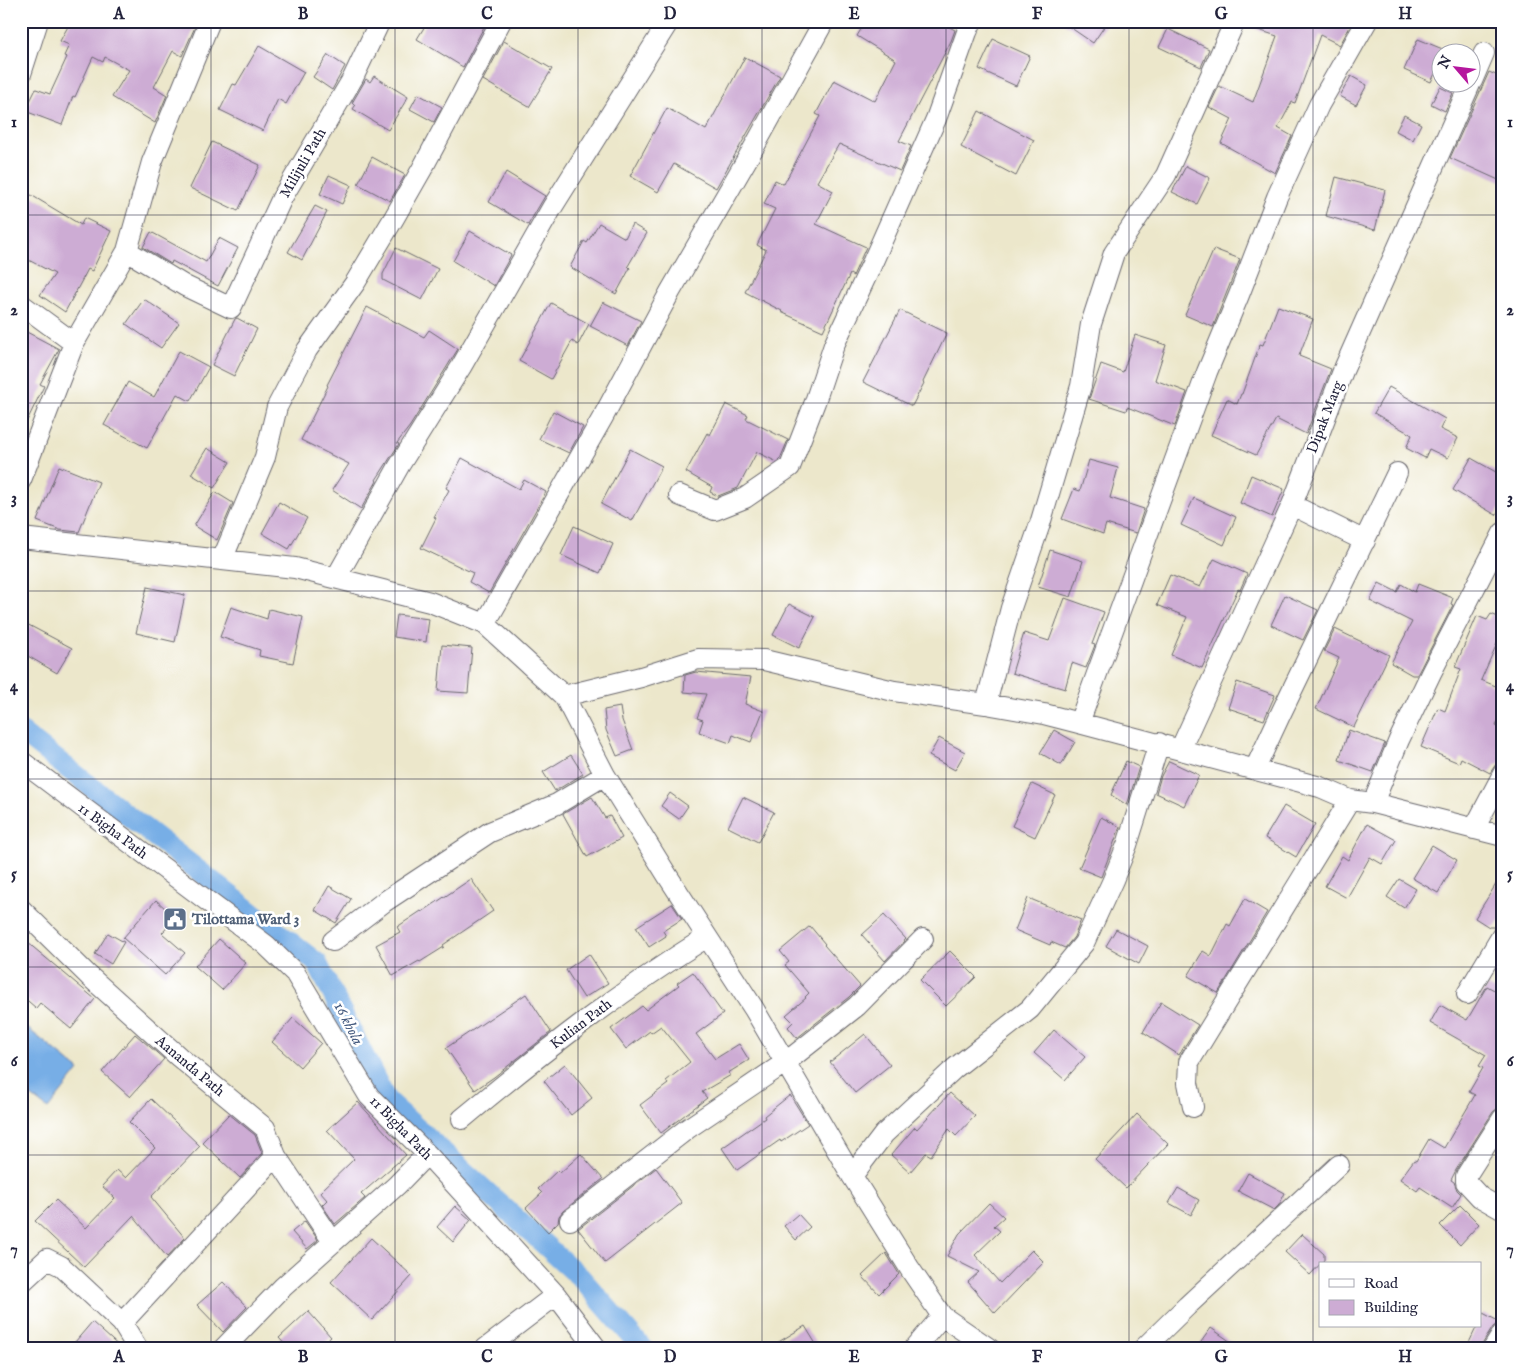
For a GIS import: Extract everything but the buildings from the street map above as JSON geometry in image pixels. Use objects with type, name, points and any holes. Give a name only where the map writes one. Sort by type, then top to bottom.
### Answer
[{"type":"street","points":[[21,74],[38,21]]},
{"type":"street","points":[[21,480],[74,343],[127,251],[152,162],[210,21]]},
{"type":"street","name":"Milijuli Path","points":[[127,251],[185,286],[231,308],[282,198],[353,78],[380,21]]},
{"type":"street","points":[[222,560],[265,457],[278,407],[307,350],[355,283],[394,218],[501,21]]},
{"type":"street","points":[[336,578],[399,466],[461,367],[554,206],[669,21]]},
{"type":"street","points":[[485,624],[824,21]]},
{"type":"street","points":[[680,494],[715,510],[745,498],[790,467],[834,345],[936,119],[972,21]]},
{"type":"street","points":[[986,704],[1011,608],[1040,524],[1081,386],[1091,324],[1114,253],[1166,175],[1235,21]]},
{"type":"street","points":[[1079,722],[1207,372],[1277,197],[1319,105],[1367,21]]},
{"type":"street","name":"Dipak Marg","points":[[1482,57],[1484,53]]},
{"type":"street","name":"Dipak Marg","points":[[1180,750],[1292,505],[1342,371],[1467,92]]},
{"type":"street","points":[[21,304],[74,343]]},
{"type":"street","points":[[1255,769],[1397,473]]},
{"type":"street","points":[[1292,505],[1365,541]]},
{"type":"street","points":[[1373,803],[1399,740],[1423,690],[1503,533]]},
{"type":"street","points":[[21,538],[295,568],[430,602],[485,624],[564,696],[605,774],[786,1062],[852,1176],[942,1316],[990,1349]]},
{"type":"street","points":[[564,696],[641,677],[698,659],[764,660],[894,692],[986,704],[1079,722],[1320,787],[1350,800],[1373,803],[1503,836]]},
{"type":"street","points":[[852,1176],[884,1134],[955,1068],[1030,1009],[1084,943],[1113,880],[1127,844],[1159,743]]},
{"type":"street","name":"11 Bigha Path","points":[[21,761],[266,945],[294,973],[369,1096],[427,1154],[556,1294],[597,1349]]},
{"type":"street","points":[[334,941],[384,902],[490,832],[557,804],[605,774]]},
{"type":"street","points":[[1474,828],[1503,774]]},
{"type":"street","points":[[1193,1107],[1188,1083],[1189,1062],[1350,800]]},
{"type":"street","name":"Aananda Path","points":[[21,909],[96,982],[179,1057],[265,1128],[276,1156],[333,1242]]},
{"type":"street","points":[[1467,994],[1503,934]]},
{"type":"street","name":"Kulian Path","points":[[462,1119],[520,1070],[657,968],[707,937]]},
{"type":"street","points":[[570,1220],[687,1129],[786,1062],[857,1006],[923,939]]},
{"type":"street","points":[[1503,1118],[1466,1176],[1466,1182],[1480,1197],[1503,1210]]},
{"type":"street","points":[[223,1349],[283,1287],[397,1185],[427,1154]]},
{"type":"street","points":[[122,1323],[276,1156]]},
{"type":"street","points":[[1142,1349],[1339,1165]]},
{"type":"street","points":[[21,1283],[47,1259],[61,1266],[122,1323],[138,1349]]},
{"type":"street","points":[[485,1349],[556,1294]]},
{"type":"street","points":[[914,1349],[942,1316]]},
{"type":"street","points":[[1493,1349],[1503,1333]]},
{"type":"water","points":[[21,1023],[79,1070],[48,1109],[21,1088]]},
{"type":"waterway","name":"16 khola","points":[[21,732],[317,963],[386,1100],[580,1277],[643,1349]]},
{"type":"place","name":"Tilottama Ward 3","points":[[175,919]]}]
